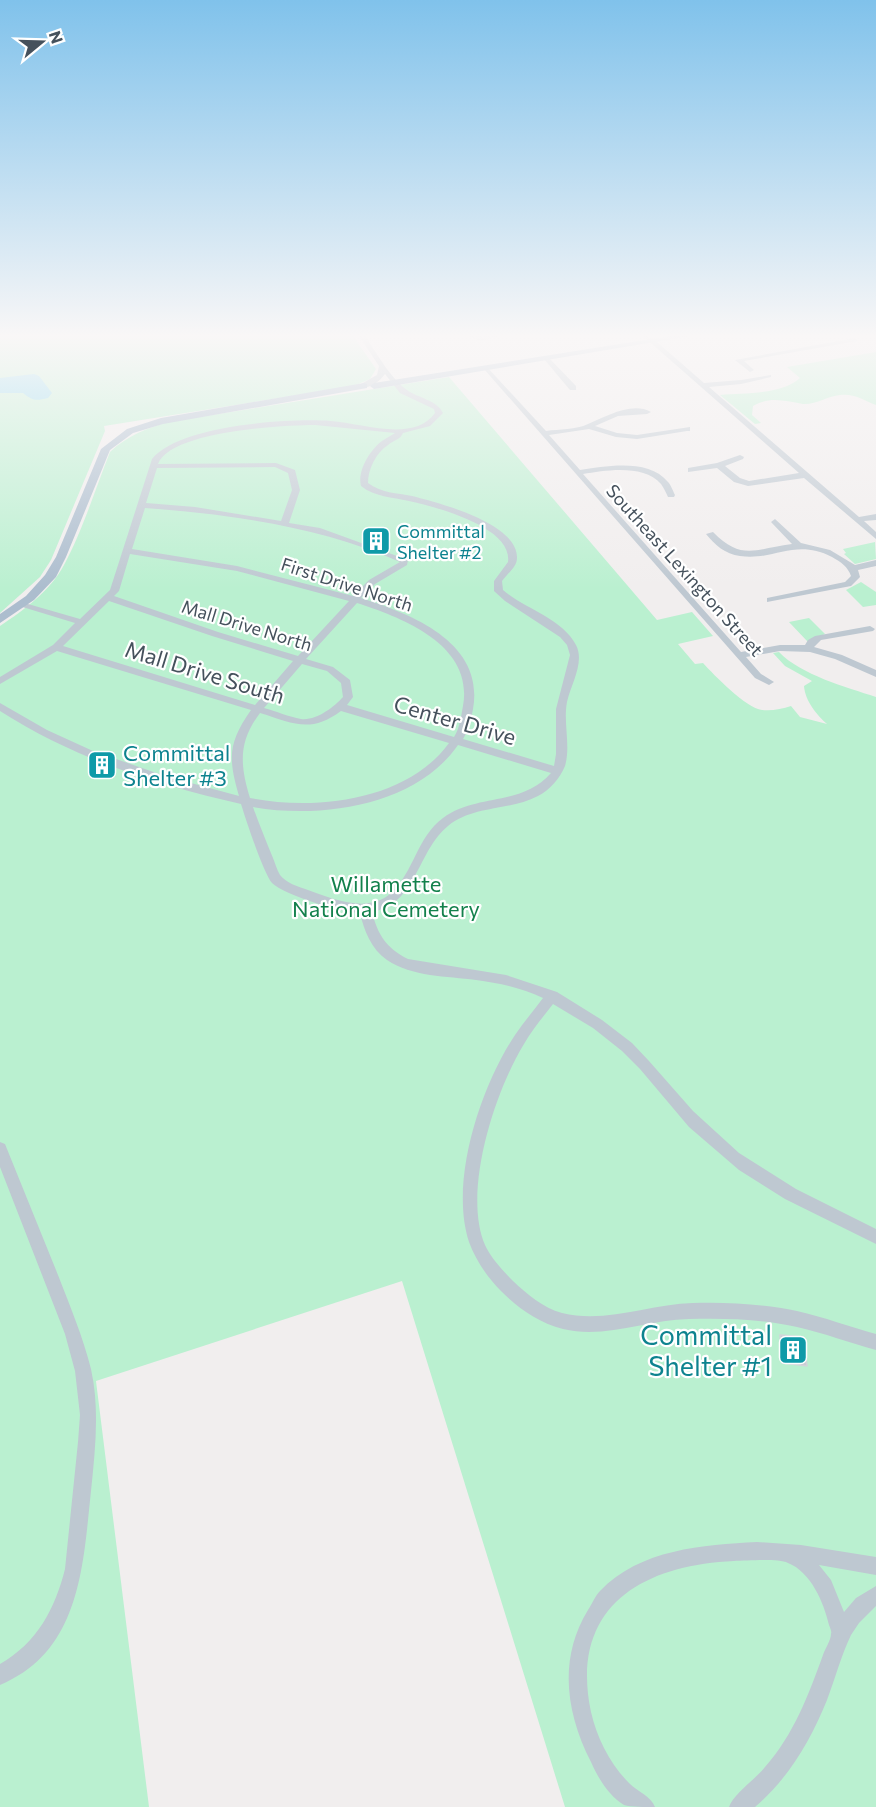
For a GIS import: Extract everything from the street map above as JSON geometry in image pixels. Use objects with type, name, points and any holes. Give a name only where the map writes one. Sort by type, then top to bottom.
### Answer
[{"type":"main road","points":[[0,619],[21,605],[46,582],[57,566],[103,454],[119,438],[142,426],[165,420]]},
{"type":"street","points":[[0,681],[56,647],[108,597],[117,585],[154,466],[161,453],[180,442],[252,428],[316,422],[400,431],[426,425],[434,420]]},
{"type":"street","name":"Southeast Lexington Street","points":[[532,420],[758,676],[769,682]]},
{"type":"street","points":[[544,434],[588,427],[603,420]]},
{"type":"street","points":[[742,420],[876,536]]},
{"type":"street","points":[[588,427],[632,437],[687,429]]},
{"type":"street","points":[[140,510],[195,509],[317,530],[404,560],[404,563],[380,576],[356,600],[256,709],[237,742],[237,774],[274,875],[278,880],[336,906],[365,908],[381,903],[399,892],[428,839],[443,823],[473,808],[528,796],[545,787],[557,771],[563,753],[560,717],[575,655],[572,645],[563,634],[513,603],[499,591],[498,581],[512,564],[513,558],[512,547],[505,538],[487,526],[451,511],[415,499],[377,492],[364,484],[363,477],[379,449],[386,442],[398,436],[400,431]]},
{"type":"street","points":[[691,470],[719,465],[740,457]]},
{"type":"street","points":[[154,466],[276,465],[292,472],[296,490],[284,524]]},
{"type":"street","points":[[719,465],[737,480],[748,484],[805,475]]},
{"type":"street","points":[[577,473],[611,467],[639,471],[662,480],[672,495]]},
{"type":"street","points":[[857,520],[876,518]]},
{"type":"street","points":[[776,522],[799,546]]},
{"type":"street","points":[[710,534],[722,547],[743,554],[761,554],[799,546],[838,556],[853,568],[856,577],[848,584],[770,600]]},
{"type":"street","name":"First Drive North","points":[[127,551],[168,555],[275,577],[356,600],[413,622],[436,636],[456,656],[468,676],[471,694],[462,733],[456,740]]},
{"type":"street","points":[[853,568],[876,563]]},
{"type":"street","name":"Mall Drive North","points":[[108,597],[215,634],[330,669],[346,682],[348,697],[341,707]]},
{"type":"street","points":[[21,605],[81,622]]},
{"type":"street","points":[[809,647],[818,638],[870,629]]},
{"type":"street","points":[[739,655],[790,645],[809,647],[834,654],[876,674]]},
{"type":"street","name":"Mall Drive South","points":[[56,647],[303,723],[322,718],[341,707]]},
{"type":"street","points":[[0,706],[17,718],[76,749],[155,777],[248,804],[299,808],[326,807],[355,802],[387,792],[414,779],[440,759],[456,740]]},
{"type":"street","name":"Center Drive","points":[[341,707],[557,771]]},
{"type":"street","points":[[365,908],[375,941],[389,954],[409,966],[429,971],[494,978],[552,996],[590,1019],[622,1042],[692,1120],[736,1159],[784,1191],[876,1237]]},
{"type":"street","points":[[552,996],[519,1041],[498,1082],[487,1112],[473,1172],[471,1215],[475,1237],[492,1269],[508,1287],[523,1301],[545,1314],[561,1321],[585,1326],[606,1326],[650,1315],[687,1310],[736,1312],[799,1319],[876,1342]]},
{"type":"street","points":[[0,1149],[73,1334],[84,1371],[87,1415],[74,1569],[68,1593],[60,1616],[45,1639],[28,1658],[0,1675]]},
{"type":"street","points":[[645,1807],[624,1792],[599,1759],[584,1721],[577,1681],[578,1660],[590,1620],[610,1591],[626,1581],[663,1565],[703,1554],[733,1550],[789,1552],[876,1566]]},
{"type":"street","points":[[789,1552],[806,1563],[822,1579],[834,1605],[840,1632]]},
{"type":"street","points":[[739,1807],[755,1794],[800,1737],[817,1700],[840,1632],[849,1618],[876,1595]]},
{"type":"green space","points":[[0,420],[139,420],[104,426],[105,431],[51,560],[40,577],[0,613]]},
{"type":"green space","name":"Willamette National Cemetery","points":[[486,420],[657,620],[692,612],[713,636],[678,644],[695,664],[703,663],[722,683],[748,704],[762,710],[791,706],[800,717],[827,724],[807,697],[804,686],[812,681],[785,666],[773,653],[779,652],[811,674],[876,697],[876,1807],[565,1807],[402,1281],[96,1381],[149,1807],[0,1807],[0,626],[36,599],[64,565],[77,538],[110,452],[130,437],[168,422]]},
{"type":"green space","points":[[751,420],[758,420],[761,423],[755,424]]},
{"type":"green space","points":[[875,542],[876,559],[855,564],[844,554],[846,553],[843,549]]},
{"type":"green space","points":[[861,582],[876,592],[876,605],[863,607],[846,590]]},
{"type":"green space","points":[[809,618],[825,634],[808,642],[789,622]]},
{"type":"building","name":"Committal Shelter #1","points":[[780,1335],[803,1337],[807,1366],[782,1363]]},
{"type":"place","name":"Committal Shelter #2","points":[[376,541]]},
{"type":"place","name":"Committal Shelter #3","points":[[102,765]]},
{"type":"place","name":"Committal Shelter #1","points":[[793,1350]]}]
